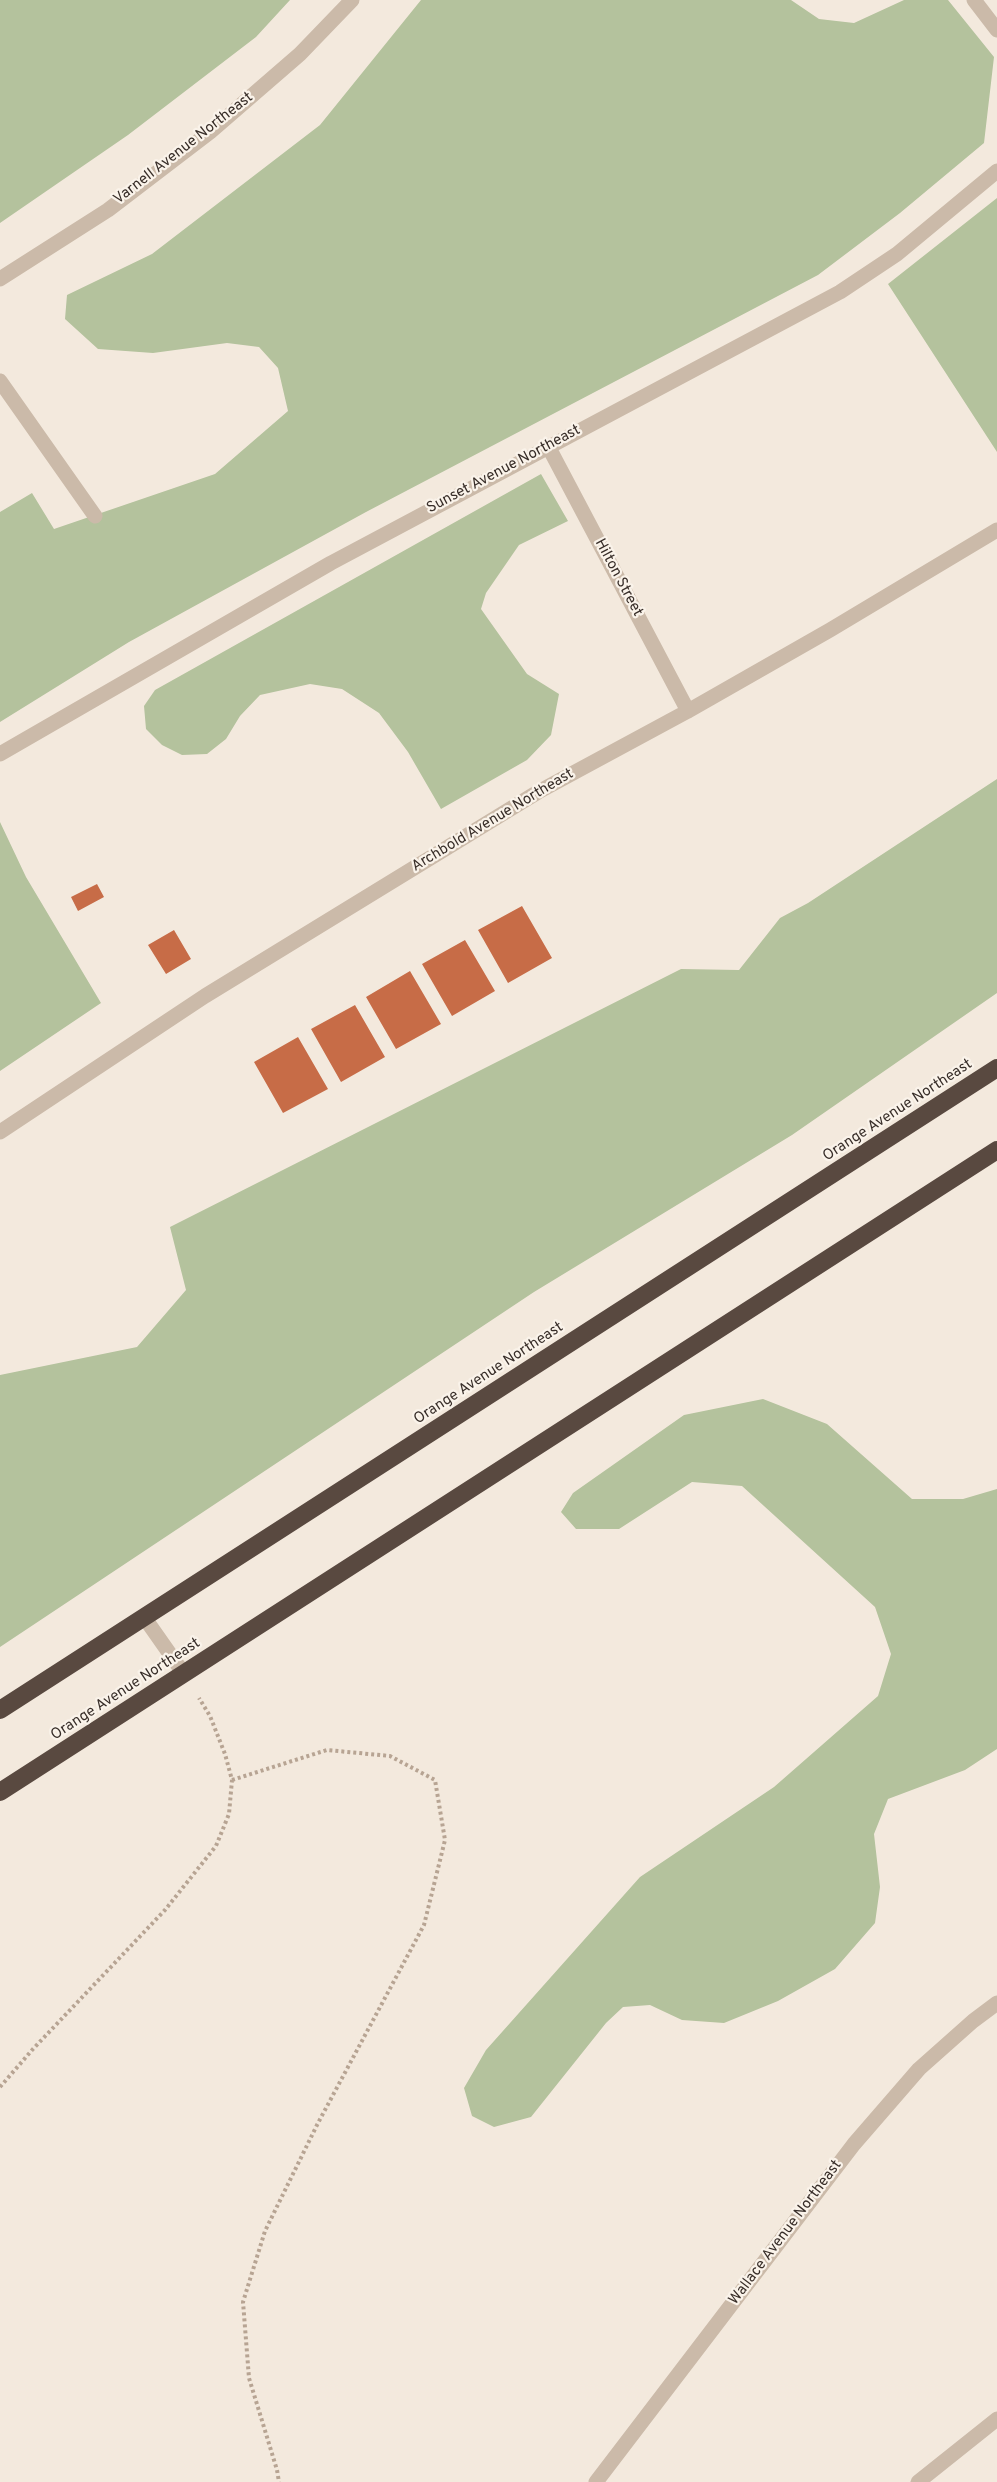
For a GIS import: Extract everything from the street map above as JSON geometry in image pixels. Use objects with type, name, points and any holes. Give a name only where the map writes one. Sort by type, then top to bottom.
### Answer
[{"type":"highway","name":"Orange Avenue Northeast","points":[[0,1710],[997,1068]]},
{"type":"highway","name":"Orange Avenue Northeast","points":[[0,1792],[997,1150]]},
{"type":"street","name":"Varnell Avenue Northeast","points":[[0,279],[108,210],[210,132],[300,54],[352,0]]},
{"type":"street","points":[[974,0],[997,30]]},
{"type":"street","name":"Sunset Avenue Northeast","points":[[0,754],[331,563],[840,292],[897,254],[939,222],[997,171]]},
{"type":"street","points":[[0,381],[95,516]]},
{"type":"street","name":"Hilton Street","points":[[548,446],[688,711]]},
{"type":"street","name":"Archbold Avenue Northeast","points":[[0,1132],[205,996],[538,792],[688,711],[830,630],[997,530]]},
{"type":"street","points":[[144,1617],[184,1674]]},
{"type":"street","name":"Wallace Avenue Northeast","points":[[596,2482],[854,2144],[919,2069],[997,2003]]},
{"type":"street","points":[[918,2482],[997,2420]]},
{"type":"path","points":[[0,2087],[165,1910],[216,1846],[229,1814],[232,1780],[225,1754],[210,1716],[184,1674]]},
{"type":"path","points":[[232,1780],[327,1750],[390,1756],[435,1780],[445,1840],[424,1925],[318,2123],[265,2231],[243,2302],[249,2378],[279,2482]]},
{"type":"green space","points":[[0,0],[290,0],[256,37],[128,135],[0,223]]},
{"type":"green space","points":[[421,0],[791,0],[819,19],[854,23],[904,0],[948,0],[994,57],[984,143],[900,213],[818,275],[366,512],[129,642],[0,722],[0,512],[32,493],[54,529],[215,474],[288,411],[278,368],[259,347],[227,343],[153,353],[98,349],[65,319],[67,295],[152,254],[320,125]]},
{"type":"green space","points":[[997,198],[997,452],[888,284]]},
{"type":"green space","points":[[541,474],[568,521],[519,545],[486,593],[481,609],[527,674],[559,694],[551,735],[527,760],[441,809],[408,752],[379,713],[342,689],[310,684],[260,695],[240,716],[226,739],[207,754],[182,755],[162,745],[146,729],[144,706],[155,690]]},
{"type":"green space","points":[[997,779],[997,993],[792,1135],[534,1292],[0,1647],[0,1375],[137,1347],[186,1290],[170,1227],[681,969],[739,970],[780,918],[808,903]]},
{"type":"green space","points":[[0,822],[26,877],[101,1003],[0,1071]]},
{"type":"green space","points":[[763,1399],[827,1424],[912,1499],[963,1499],[997,1489],[997,1749],[965,1770],[888,1799],[874,1834],[880,1887],[875,1923],[835,1969],[778,2001],[724,2023],[682,2020],[650,2005],[623,2007],[606,2023],[531,2117],[494,2127],[472,2116],[464,2088],[486,2050],[640,1877],[774,1787],[878,1696],[891,1654],[875,1607],[742,1486],[692,1482],[619,1529],[576,1529],[561,1512],[573,1493],[684,1415]]},
{"type":"building","points":[[97,884],[104,897],[78,911],[71,897]]},
{"type":"building","points":[[522,906],[552,958],[508,983],[478,930]]},
{"type":"building","points":[[174,930],[191,959],[166,974],[148,945]]},
{"type":"building","points":[[465,940],[495,991],[452,1016],[422,964]]},
{"type":"building","points":[[410,971],[441,1024],[396,1049],[366,997]]},
{"type":"building","points":[[355,1005],[385,1057],[341,1082],[311,1029]]},
{"type":"building","points":[[298,1037],[328,1089],[283,1113],[254,1062]]}]
